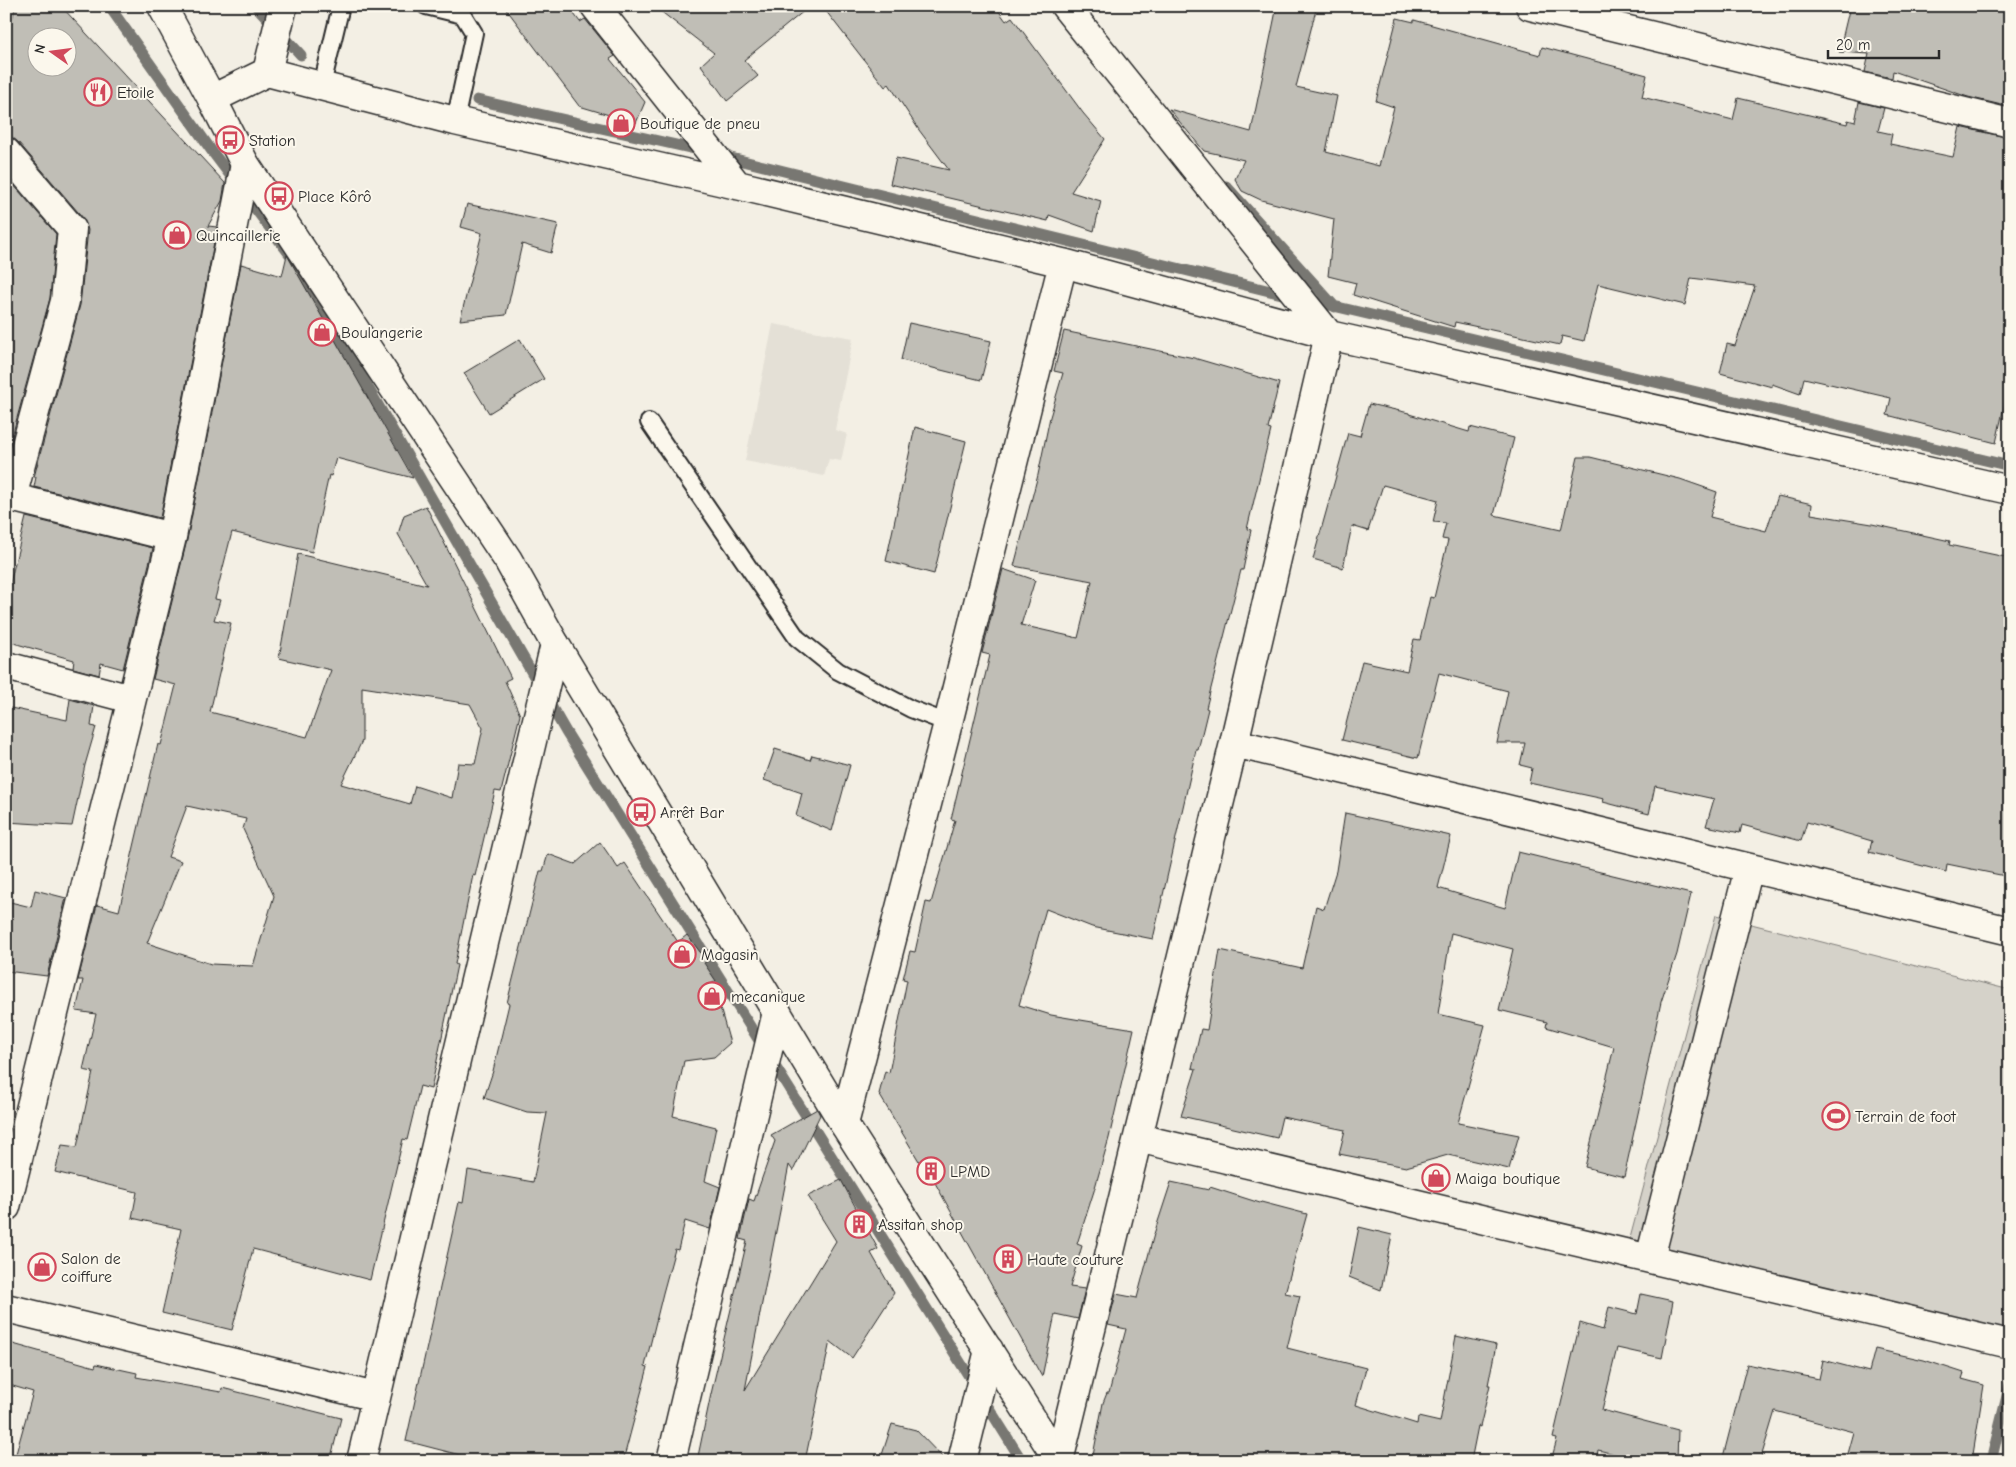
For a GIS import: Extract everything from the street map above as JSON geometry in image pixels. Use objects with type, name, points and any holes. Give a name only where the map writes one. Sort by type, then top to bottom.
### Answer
[{"type":"street","points":[[162,6],[245,164],[508,560],[554,644],[844,1124],[1059,1461]]},
{"type":"street","points":[[267,72],[283,6]]},
{"type":"street","points":[[595,6],[737,185]]},
{"type":"street","points":[[1066,6],[1329,335]]},
{"type":"street","points":[[1530,6],[2010,123]]},
{"type":"street","points":[[212,99],[267,72],[455,120],[737,185],[1064,264],[1329,335],[2010,490]]},
{"type":"street","points":[[6,152],[72,229],[65,300],[9,497],[172,537]]},
{"type":"street","points":[[6,1207],[172,537],[245,164]]},
{"type":"street","points":[[844,1124],[1064,264]]},
{"type":"street","points":[[1059,1461],[1234,743],[1329,335]]},
{"type":"street","points":[[361,1461],[554,644]]},
{"type":"street","points":[[6,666],[131,699]]},
{"type":"street","points":[[1234,743],[2010,931]]},
{"type":"street","points":[[1650,1258],[1749,868]]},
{"type":"street","points":[[671,1461],[777,1012]]},
{"type":"street","points":[[1138,1138],[2010,1344]]},
{"type":"street","points":[[6,1308],[376,1397]]},
{"type":"street","points":[[962,1461],[989,1350]]},
{"type":"lane","points":[[322,85],[341,6]]},
{"type":"lane","points":[[426,6],[463,15],[474,32],[455,120]]},
{"type":"lane","points":[[648,422],[796,638],[838,671],[911,709],[948,723]]},
{"type":"shaded area","points":[[773,324],[853,338],[835,430],[847,434],[841,461],[829,459],[824,476],[745,461]]},
{"type":"shaded area","name":"Terrain de foot","points":[[1716,915],[2010,990],[2010,1338],[1629,1242]]},
{"type":"building","points":[[15,6],[61,6],[225,183],[222,201],[208,226],[217,227],[160,518],[34,487],[36,477],[34,477],[80,305],[88,230],[84,219],[18,142],[12,137],[6,137],[6,53],[11,38],[9,35]]},
{"type":"building","points":[[504,6],[568,6],[580,22],[585,19],[615,56],[610,59],[645,102],[636,123],[579,106]]},
{"type":"building","points":[[654,6],[810,6],[744,60],[758,76],[727,101],[701,65],[714,53]]},
{"type":"building","points":[[822,6],[995,6],[1006,21],[1012,17],[1083,113],[1105,139],[1071,192],[1101,201],[1094,231],[1049,215],[1048,221],[890,184],[896,158],[949,170],[919,130],[889,84],[885,87]]},
{"type":"building","points":[[1277,6],[1317,6],[1296,87],[1337,96],[1326,152],[1379,166],[1394,107],[1376,101],[1397,18],[1414,22],[1414,20],[1540,55],[1542,47],[1647,75],[1642,97],[1733,120],[1738,98],[1847,124],[1848,120],[1855,122],[1859,102],[1884,108],[1878,131],[1892,134],[1890,144],[1953,157],[1960,127],[2010,138],[2010,379],[1996,443],[1887,415],[1891,398],[1804,378],[1800,394],[1772,384],[1772,387],[1720,373],[1727,344],[1735,346],[1755,286],[1691,278],[1685,305],[1598,284],[1584,341],[1562,336],[1560,345],[1455,322],[1454,327],[1353,295],[1356,283],[1328,276],[1334,219],[1261,200],[1242,191],[1235,179],[1244,160],[1204,151],[1169,109],[1251,132]]},
{"type":"building","points":[[1850,6],[2010,6],[2010,107],[1968,97],[1893,71],[1892,78],[1865,72],[1869,54],[1839,52]]},
{"type":"building","points":[[6,176],[56,234],[50,298],[6,458]]},
{"type":"building","points":[[467,204],[558,224],[551,253],[522,244],[506,315],[460,320],[482,233],[461,227]]},
{"type":"building","points":[[287,255],[413,478],[336,458],[331,476],[329,475],[312,552],[232,532],[215,599],[220,600],[214,620],[231,623],[210,712],[307,737],[331,670],[279,658],[298,554],[427,585],[398,534],[404,515],[426,506],[511,678],[505,681],[520,715],[501,792],[495,791],[475,876],[473,875],[455,964],[457,965],[431,1089],[420,1086],[407,1140],[403,1139],[370,1280],[253,1249],[232,1330],[162,1313],[181,1229],[132,1218],[137,1192],[55,1172],[62,1145],[77,1147],[93,1072],[83,1070],[96,1014],[76,1011],[83,980],[78,980],[97,905],[119,911],[158,744],[161,745],[176,685],[153,679],[187,540],[241,264],[282,276]],"holes":[[[362,687],[470,704],[483,728],[475,764],[458,763],[452,798],[415,786],[410,804],[341,784],[362,741]],[[187,806],[246,819],[243,829],[274,896],[253,966],[211,964],[147,943],[181,861],[168,857]]]},
{"type":"building","points":[[909,323],[991,341],[981,380],[901,360]]},
{"type":"building","points":[[1064,331],[1194,358],[1279,383],[1268,429],[1271,430],[1247,529],[1251,530],[1243,570],[1241,570],[1206,708],[1208,709],[1198,750],[1196,750],[1153,939],[1092,927],[1046,909],[1019,1005],[1051,1015],[1134,1029],[1109,1138],[1077,1244],[1082,1246],[1070,1287],[1085,1289],[1078,1319],[1055,1314],[1042,1377],[934,1181],[932,1183],[879,1094],[885,1071],[889,1073],[907,980],[903,979],[910,951],[915,952],[926,902],[931,903],[955,820],[951,819],[990,655],[982,653],[1003,569],[1035,580],[1021,625],[1078,638],[1092,581],[1014,566],[1038,475],[1050,417],[1063,373],[1054,371]]},
{"type":"building","points":[[520,339],[544,379],[489,413],[464,373]]},
{"type":"building","points":[[1369,404],[1409,413],[1469,432],[1470,427],[1514,438],[1494,515],[1561,530],[1578,457],[1590,457],[1680,479],[1717,492],[1710,517],[1766,531],[1778,496],[1812,504],[1811,514],[1872,524],[1950,541],[1949,545],[2010,558],[2010,877],[1947,864],[1946,872],[1869,852],[1872,841],[1807,822],[1801,841],[1742,825],[1740,833],[1706,826],[1714,799],[1655,786],[1649,814],[1603,802],[1604,799],[1529,783],[1532,768],[1520,765],[1525,743],[1497,743],[1508,691],[1439,673],[1418,758],[1342,740],[1362,661],[1407,671],[1414,639],[1420,640],[1430,597],[1434,598],[1448,540],[1442,539],[1446,523],[1433,522],[1438,500],[1383,485],[1368,531],[1352,526],[1343,568],[1313,559],[1348,433],[1360,436]]},
{"type":"building","points":[[915,427],[966,441],[934,574],[886,561]]},
{"type":"building","points":[[26,517],[153,548],[123,669],[101,663],[99,675],[73,668],[74,660],[6,641],[6,600]]},
{"type":"building","points":[[70,699],[94,706],[91,726],[96,727],[85,765],[72,826],[6,822],[6,707],[67,720]]},
{"type":"building","points":[[775,749],[810,760],[812,755],[850,765],[832,831],[796,816],[802,793],[764,780]]},
{"type":"building","points":[[1345,813],[1451,836],[1438,888],[1505,908],[1518,852],[1691,894],[1677,954],[1661,1002],[1624,1177],[1585,1167],[1614,1047],[1546,1027],[1547,1022],[1499,1010],[1513,949],[1451,933],[1438,1014],[1485,1025],[1458,1123],[1519,1135],[1509,1169],[1448,1155],[1406,1167],[1339,1154],[1345,1130],[1282,1117],[1277,1138],[1181,1116],[1196,1069],[1192,1068],[1201,1029],[1207,1030],[1220,950],[1302,968],[1316,906],[1324,909],[1336,871]]},
{"type":"building","points":[[600,842],[618,868],[625,863],[678,942],[687,935],[707,961],[704,963],[716,981],[706,987],[719,1004],[730,1043],[714,1057],[684,1061],[673,1116],[716,1127],[705,1181],[720,1187],[710,1229],[685,1221],[678,1250],[675,1249],[645,1366],[648,1367],[623,1461],[483,1461],[406,1441],[459,1202],[463,1203],[468,1170],[533,1182],[547,1113],[527,1112],[484,1098],[493,1071],[509,1004],[507,1003],[540,871],[543,871],[548,854],[575,864]]},
{"type":"building","points":[[35,890],[66,898],[47,976],[6,971],[6,901],[31,907]]},
{"type":"building","points":[[817,1109],[820,1115],[793,1171],[789,1165],[745,1390],[836,1241],[808,1196],[841,1180],[878,1249],[871,1253],[894,1293],[852,1358],[830,1341],[805,1461],[697,1461],[747,1241],[740,1239],[749,1199],[754,1201],[775,1141],[771,1135]]},
{"type":"building","points":[[1171,1182],[1209,1190],[1210,1187],[1260,1203],[1307,1214],[1285,1293],[1300,1296],[1287,1348],[1366,1368],[1356,1405],[1417,1424],[1418,1417],[1440,1422],[1456,1336],[1496,1345],[1488,1385],[1490,1385],[1480,1427],[1478,1426],[1471,1461],[1092,1461],[1103,1403],[1107,1393],[1109,1393],[1126,1329],[1108,1325],[1116,1294],[1137,1298],[1154,1234]]},
{"type":"building","points":[[1359,1227],[1392,1235],[1381,1290],[1349,1277]]},
{"type":"building","points":[[1641,1294],[1673,1301],[1662,1358],[1617,1348],[1602,1410],[1678,1430],[1677,1461],[1644,1461],[1598,1450],[1596,1461],[1551,1461],[1557,1439],[1553,1438],[1580,1323],[1603,1330],[1609,1307],[1637,1314]]},
{"type":"building","points":[[6,1342],[95,1367],[96,1364],[137,1373],[136,1377],[221,1392],[222,1388],[341,1418],[330,1461],[14,1461],[33,1392],[6,1384]]},
{"type":"building","points":[[1875,1349],[1924,1360],[1964,1373],[1962,1379],[1984,1385],[1972,1461],[1846,1461],[1854,1432],[1775,1411],[1760,1461],[1722,1461],[1747,1364],[1819,1379],[1823,1360],[1869,1372]]},
{"type":"building","points":[[892,1424],[916,1430],[946,1461],[880,1461]]},
{"type":"waterway","points":[[109,6],[214,154],[297,264],[566,732],[1022,1461]]},
{"type":"waterway","points":[[256,6],[301,55]]},
{"type":"waterway","points":[[477,100],[703,151]]},
{"type":"waterway","points":[[719,155],[1290,296]]},
{"type":"waterway","points":[[1226,186],[1335,307]]},
{"type":"waterway","points":[[1308,300],[2010,466]]},
{"type":"waterway","points":[[1991,1461],[2010,1384]]},
{"type":"place","name":"Etoile","points":[[98,92]]},
{"type":"place","name":"Boutique de pneu","points":[[621,123]]},
{"type":"place","name":"Station","points":[[230,140]]},
{"type":"place","name":"Place Kôrô","points":[[279,196]]},
{"type":"place","name":"Quincaillerie","points":[[177,235]]},
{"type":"place","name":"Boulangerie","points":[[322,332]]},
{"type":"place","name":"Arrêt Bar","points":[[641,812]]},
{"type":"place","name":"Magasin","points":[[682,954]]},
{"type":"place","name":"mecanique","points":[[712,996]]},
{"type":"place","name":"Terrain de foot","points":[[1836,1116]]},
{"type":"place","name":"LPMD","points":[[931,1171]]},
{"type":"place","name":"Maiga boutique","points":[[1436,1178]]},
{"type":"place","name":"Assitan shop","points":[[859,1224]]},
{"type":"place","name":"Haute couture","points":[[1008,1259]]},
{"type":"place","name":"Salon de coiffure","points":[[42,1267]]}]
